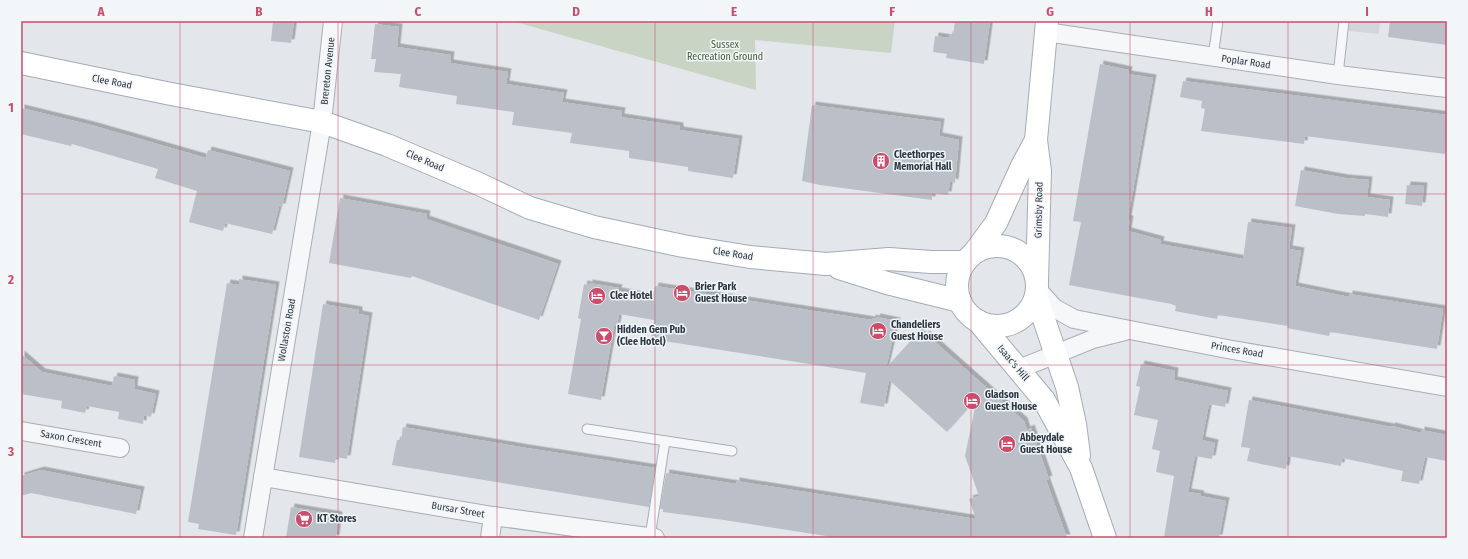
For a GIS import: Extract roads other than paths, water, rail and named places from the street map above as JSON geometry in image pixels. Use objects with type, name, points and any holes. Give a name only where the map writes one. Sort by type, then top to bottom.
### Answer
[{"type":"main road","name":"Grimsby Road","points":[[1037,288],[1040,172],[1036,140],[1046,27]]},
{"type":"main road","name":"Clee Road","points":[[21,63],[171,94],[322,122],[387,145],[479,184],[530,208],[594,227],[683,246],[743,256],[826,264],[889,260],[931,262],[969,258]]},
{"type":"main road","name":"Grimsby Road","points":[[969,258],[996,223],[1022,166],[1036,140]]},
{"type":"main road","points":[[1000,246],[1013,249],[1025,257],[1033,268],[1037,288],[1032,307],[1024,316],[1013,323],[1002,326],[990,325],[978,321],[964,309],[960,301],[957,288],[959,274],[969,258],[986,248],[1000,246]]},
{"type":"main road","name":"Clee Road","points":[[826,264],[888,283],[960,301]]},
{"type":"main road","name":"Isaac's Hill","points":[[1037,288],[1055,354],[1066,387],[1075,424],[1081,468]]},
{"type":"main road","name":"Isaac's Hill","points":[[978,321],[1044,400],[1081,468],[1105,538]]},
{"type":"street","name":"Brereton Avenue","points":[[322,122],[333,21]]},
{"type":"street","name":"Poplar Road","points":[[1046,27],[1213,57],[1338,75],[1447,88]]},
{"type":"street","name":"Wollaston Road","points":[[253,538],[322,122]]},
{"type":"street","name":"Princes Road","points":[[1037,288],[1054,308],[1074,318],[1226,349],[1447,387]]},
{"type":"street","points":[[1019,369],[1093,338],[1131,330]]},
{"type":"street","name":"Saxon Crescent","points":[[21,431],[120,448]]},
{"type":"street","name":"Bursar Street","points":[[263,477],[494,516],[653,538]]},
{"type":"street","points":[[490,538],[494,516]]},
{"type":"lane","points":[[1213,57],[1218,21]]},
{"type":"lane","points":[[1338,75],[1344,21]]},
{"type":"lane","points":[[587,429],[732,451]]},
{"type":"lane","points":[[653,538],[665,441]]},
{"type":"place","name":"Cleethorpes Memorial Hall","points":[[881,161]]},
{"type":"place","name":"Brier Park Guest House","points":[[682,293]]},
{"type":"place","name":"Clee Hotel","points":[[597,296]]},
{"type":"place","name":"Chandeliers Guest House","points":[[878,331]]},
{"type":"place","name":"Hidden Gem Pub (Clee Hotel)","points":[[604,336]]},
{"type":"place","name":"Gladson Guest House","points":[[972,401]]},
{"type":"place","name":"Abbeydale Guest House","points":[[1007,444]]},
{"type":"place","name":"KT Stores","points":[[304,519]]},
{"type":"park label","name":"Sussex Recreation Ground","points":[[725,50]]}]
